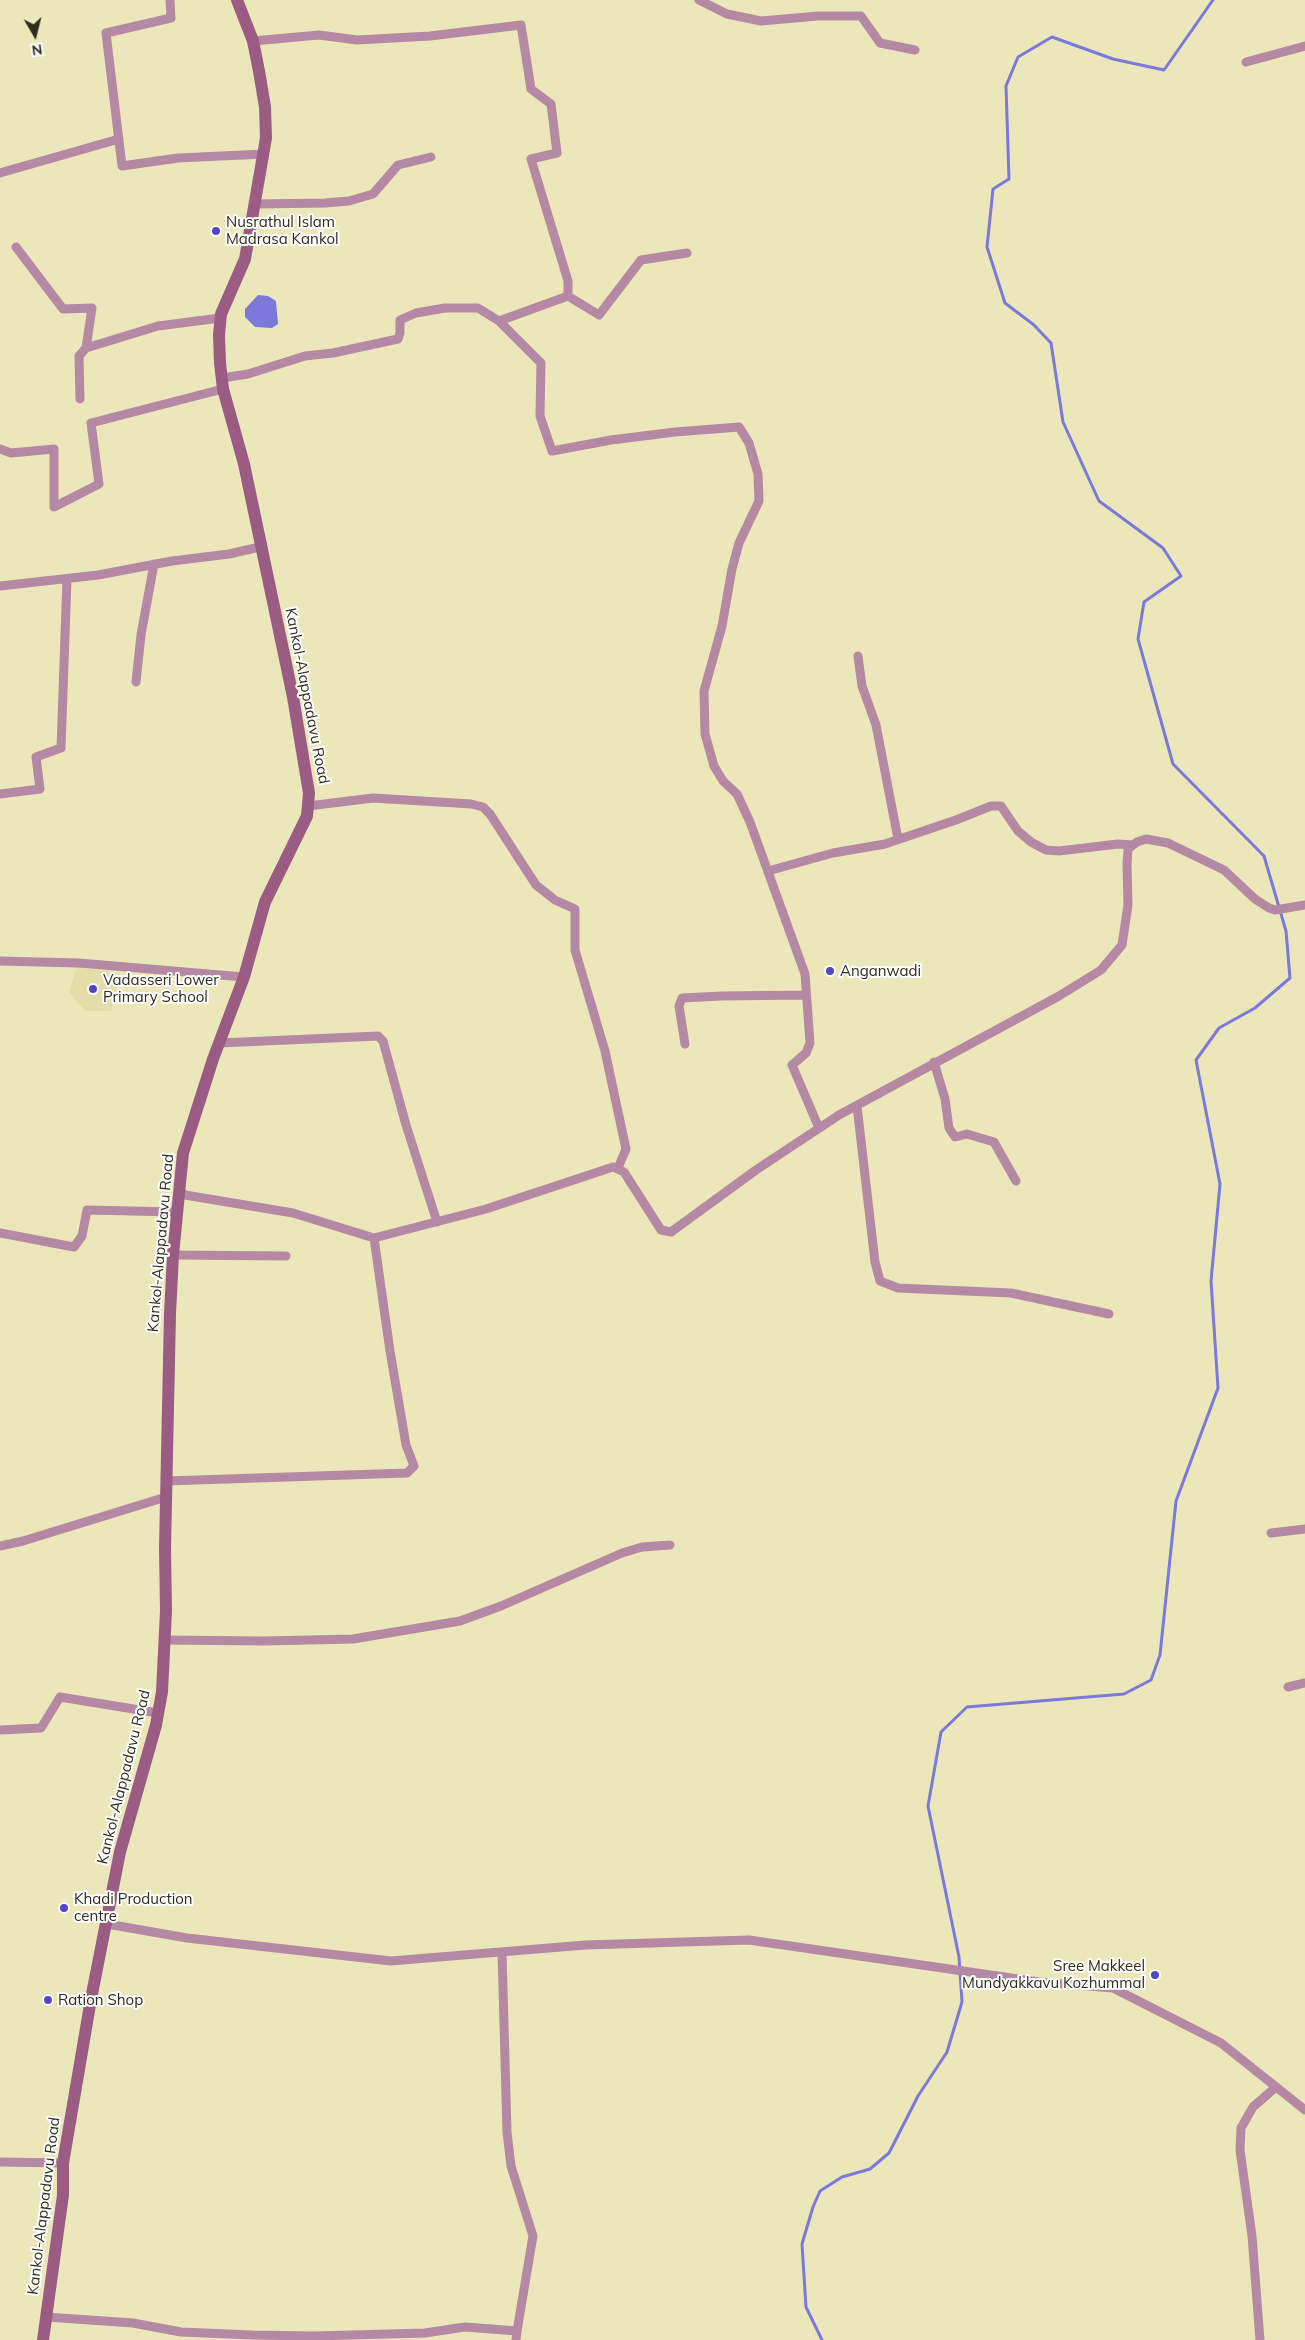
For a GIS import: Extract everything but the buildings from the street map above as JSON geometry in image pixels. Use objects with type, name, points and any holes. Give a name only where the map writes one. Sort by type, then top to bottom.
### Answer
[{"type":"main road","name":"Kankol-Alappadavu Road","points":[[43,2340],[63,2195],[63,2163],[91,1999],[120,1852],[162,1692],[165,1640],[166,1481],[173,1255],[183,1153],[244,977],[265,902],[304,824],[308,806],[309,793],[302,746],[244,464],[222,384],[219,335],[220,318],[245,259],[266,138],[265,107],[253,41],[237,0]]},
{"type":"street","points":[[170,0],[171,18],[106,33],[122,166],[178,158],[264,154]]},
{"type":"street","points":[[699,0],[727,14],[760,21],[818,16],[860,16],[880,43],[916,50]]},
{"type":"street","points":[[253,41],[319,35],[357,40],[430,36],[522,24],[531,89],[551,104],[557,153],[531,159],[568,281],[568,296]]},
{"type":"street","points":[[1246,62],[1305,46]]},
{"type":"street","points":[[0,173],[119,139]]},
{"type":"street","points":[[256,204],[325,203],[373,194],[398,165],[431,157]]},
{"type":"street","points":[[16,247],[63,309],[92,308],[86,348]]},
{"type":"street","points":[[568,296],[599,315],[641,260],[687,253]]},
{"type":"street","points":[[500,321],[568,296]]},
{"type":"street","points":[[0,449],[11,453],[54,449],[54,507],[99,484],[90,423],[222,384],[305,356],[332,353],[398,340],[400,320],[416,313],[445,308],[478,308],[500,321],[541,363],[540,416],[552,451],[611,440],[674,432],[739,427],[749,443],[758,474],[759,501],[739,543],[732,569],[722,626],[704,691],[705,734],[714,766],[723,780],[737,794],[750,822],[804,974],[810,1043],[806,1053],[792,1065],[819,1128]]},
{"type":"street","points":[[80,399],[79,356],[86,348],[158,326],[220,318]]},
{"type":"street","points":[[0,586],[18,582],[66,579],[229,554],[260,547]]},
{"type":"street","points":[[136,682],[141,635],[154,564]]},
{"type":"street","points":[[0,794],[40,789],[36,757],[60,748],[66,579]]},
{"type":"street","points":[[858,656],[862,686],[876,725],[898,840]]},
{"type":"street","points":[[308,806],[373,798],[471,804],[483,807],[490,814],[536,885],[555,900],[575,909],[575,950],[605,1051],[626,1149],[618,1168]]},
{"type":"street","points":[[768,871],[834,853],[898,840],[990,806],[1001,806],[1018,831],[1046,850],[1059,851],[1118,844],[1133,845]]},
{"type":"street","points":[[179,1194],[293,1213],[374,1238],[486,1209],[610,1167],[618,1168],[624,1172],[661,1230],[671,1232],[819,1128],[934,1062],[1059,996],[1101,970],[1122,945],[1128,905],[1128,849],[1133,845],[1146,840],[1168,842],[1224,870],[1255,899],[1275,910],[1305,905]]},
{"type":"street","points":[[0,962],[79,963],[244,977]]},
{"type":"street","points":[[685,1044],[679,1006],[682,998],[806,995]]},
{"type":"street","points":[[220,1043],[378,1036],[383,1041],[406,1125],[437,1222]]},
{"type":"street","points":[[934,1062],[945,1099],[948,1128],[955,1137],[967,1134],[994,1142],[1016,1181]]},
{"type":"street","points":[[857,1106],[880,1282],[898,1288],[1011,1294],[1109,1314]]},
{"type":"street","points":[[0,1233],[74,1247],[82,1236],[87,1210],[177,1212]]},
{"type":"street","points":[[166,1481],[407,1473],[414,1466],[406,1445],[374,1238]]},
{"type":"street","points":[[173,1255],[286,1256]]},
{"type":"street","points":[[0,1546],[23,1541],[166,1497]]},
{"type":"street","points":[[1271,1533],[1305,1529]]},
{"type":"street","points":[[165,1640],[264,1641],[353,1639],[460,1621],[501,1606],[622,1553],[642,1547],[670,1545]]},
{"type":"street","points":[[1288,1687],[1305,1683]]},
{"type":"street","points":[[0,1730],[41,1728],[60,1697],[158,1713]]},
{"type":"street","points":[[107,1924],[187,1938],[391,1961],[586,1945],[749,1940],[1039,1982],[1113,1988],[1221,2043],[1305,2110]]},
{"type":"street","points":[[46,2317],[133,2323],[181,2332],[252,2335],[314,2336],[425,2332],[465,2327],[517,2336],[533,2236],[511,2166],[507,2132],[502,1952]]},
{"type":"street","points":[[1260,2340],[1252,2236],[1240,2150],[1242,2128],[1253,2108],[1276,2087]]},
{"type":"street","points":[[0,2162],[63,2163]]},
{"type":"shaded area","points":[[258,295],[268,296],[276,301],[278,324],[272,328],[255,327],[245,317],[245,309]]},
{"type":"shaded area","name":"Vadasseri Lower Primary School","points":[[77,967],[120,973],[111,1011],[85,1011],[69,992]]},
{"type":"waterway","points":[[822,2340],[806,2307],[802,2244],[813,2207],[820,2191],[842,2177],[870,2169],[889,2153],[918,2096],[947,2052],[962,2002],[959,1957],[928,1806],[941,1732],[967,1707],[1124,1694],[1151,1680],[1160,1655],[1176,1501],[1218,1388],[1211,1281],[1220,1184],[1196,1060],[1219,1028],[1255,1008],[1290,978],[1286,931],[1264,856],[1173,764],[1138,639],[1144,602],[1181,576],[1163,548],[1099,501],[1063,422],[1051,343],[1034,325],[1005,303],[987,247],[993,189],[1009,179],[1006,86],[1018,57],[1052,37],[1113,59],[1164,70],[1213,0]]},
{"type":"place","name":"Nusrathul Islam Madrasa Kankol","points":[[216,231]]},
{"type":"place","name":"Anganwadi","points":[[830,971]]},
{"type":"place","name":"Vadasseri Lower Primary School","points":[[93,989]]},
{"type":"place","name":"Khadi Production centre","points":[[64,1908]]},
{"type":"place","name":"Sree Makkeel Mundyakkavu Kozhummal","points":[[1155,1975]]},
{"type":"place","name":"Ration Shop","points":[[48,2000]]}]
